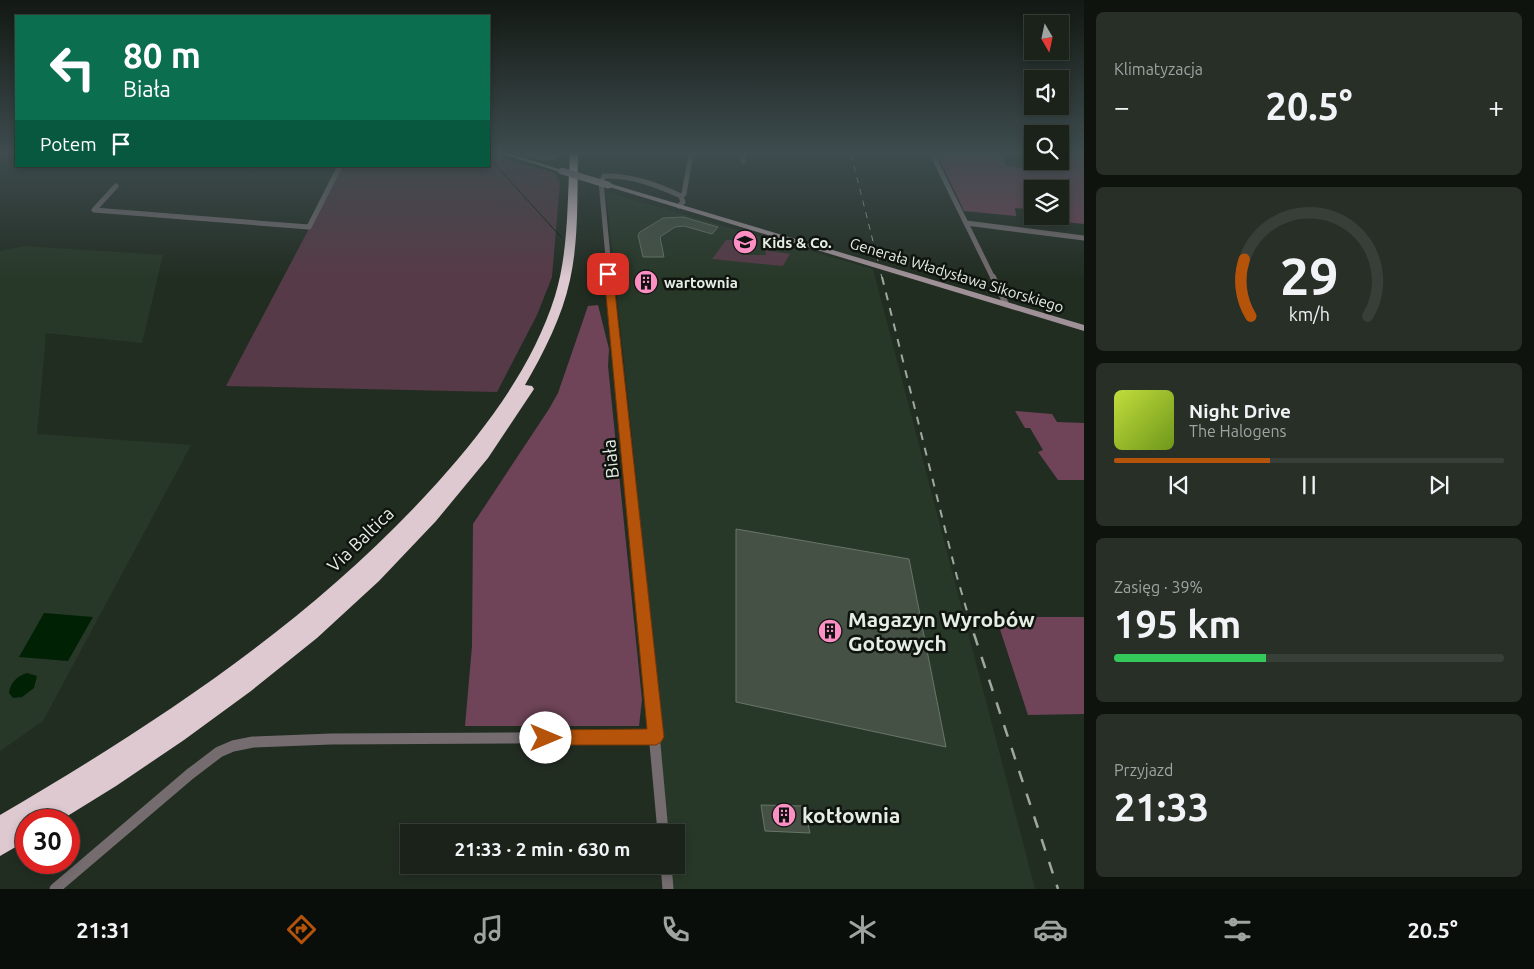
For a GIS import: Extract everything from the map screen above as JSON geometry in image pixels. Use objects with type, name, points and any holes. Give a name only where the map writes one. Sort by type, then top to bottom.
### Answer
[{"type":"highway","name":"Via Baltica","points":[[0,827],[109,762],[190,707],[264,652],[362,569],[400,533],[452,476],[485,435],[514,394],[537,353],[556,310],[569,257],[572,195]]},
{"type":"highway","name":"Via Baltica","points":[[59,809],[164,741],[218,703],[292,646],[358,589],[396,553],[440,506],[477,462],[507,421],[529,386],[551,344],[564,312],[578,254],[580,195]]},
{"type":"highway","points":[[0,845],[15,836]]},
{"type":"street","points":[[107,195],[94,208],[96,211],[309,227],[325,195]]},
{"type":"street","name":"Biała","points":[[602,195],[609,286],[656,737],[662,824]]},
{"type":"street","name":"Generała Władysława Sikorskiego","points":[[643,195],[1084,328]]},
{"type":"street","points":[[952,195],[1006,304]]},
{"type":"street","points":[[679,206],[683,202],[681,196]]},
{"type":"street","points":[[966,223],[1084,238]]},
{"type":"street","points":[[55,889],[190,774],[220,752],[233,746],[253,742],[331,739],[656,737]]},
{"type":"street","points":[[667,874],[668,889]]},
{"type":"shaded area","points":[[326,195],[559,195],[552,277],[537,315],[497,392],[226,386]]},
{"type":"shaded area","points":[[606,195],[618,195],[873,269],[1035,889],[673,889],[672,874],[685,874],[685,824],[667,824],[635,466]]},
{"type":"shaded area","points":[[957,195],[1024,195],[1024,209],[1015,208],[1016,216],[964,211]]},
{"type":"shaded area","points":[[1069,195],[1084,195],[1084,224],[1069,222]]},
{"type":"shaded area","points":[[726,240],[735,240],[741,255],[766,255],[765,250],[790,254],[783,266],[712,259]]},
{"type":"shaded area","points":[[25,246],[163,255],[142,343],[46,333],[37,434],[191,445],[43,721],[0,751],[0,251]]},
{"type":"shaded area","points":[[598,305],[609,349],[608,366],[642,700],[639,726],[465,726],[472,646],[473,524],[549,409],[558,393],[588,306]]},
{"type":"shaded area","points":[[1015,411],[1052,414],[1057,422],[1084,423],[1084,480],[1058,480],[1038,452],[1043,450],[1030,428],[1025,428]]},
{"type":"shaded area","points":[[44,613],[93,617],[68,661],[19,657]]},
{"type":"shaded area","points":[[996,617],[1084,617],[1084,714],[1028,715]]},
{"type":"shaded area","points":[[27,673],[37,676],[34,688],[22,697],[13,698],[9,693],[11,686],[18,678]]},
{"type":"building","points":[[683,217],[718,227],[712,234],[684,226],[675,227],[660,237],[664,257],[643,257],[638,235],[640,232],[663,218]]},
{"type":"building","name":"Magazyn Wyrobów Gotowych","points":[[736,529],[909,559],[946,747],[736,702]]},
{"type":"building","name":"kotłownia","points":[[761,805],[804,806],[810,833],[765,831]]},
{"type":"waterway","points":[[523,195],[561,237]]},
{"type":"railway","points":[[861,195],[878,261]]},
{"type":"railway","points":[[881,274],[882,278]]},
{"type":"railway","points":[[882,277],[957,577],[974,635]]},
{"type":"railway","points":[[974,634],[1058,889]]},
{"type":"place","name":"Kids & Co.","points":[[745,242]]},
{"type":"place","name":"wartownia","points":[[646,282]]},
{"type":"place","name":"Magazyn Wyrobów Gotowych","points":[[830,631]]},
{"type":"place","name":"kotłownia","points":[[784,815]]},
{"type":"route","points":[[546,738],[656,737],[608,274]]}]
